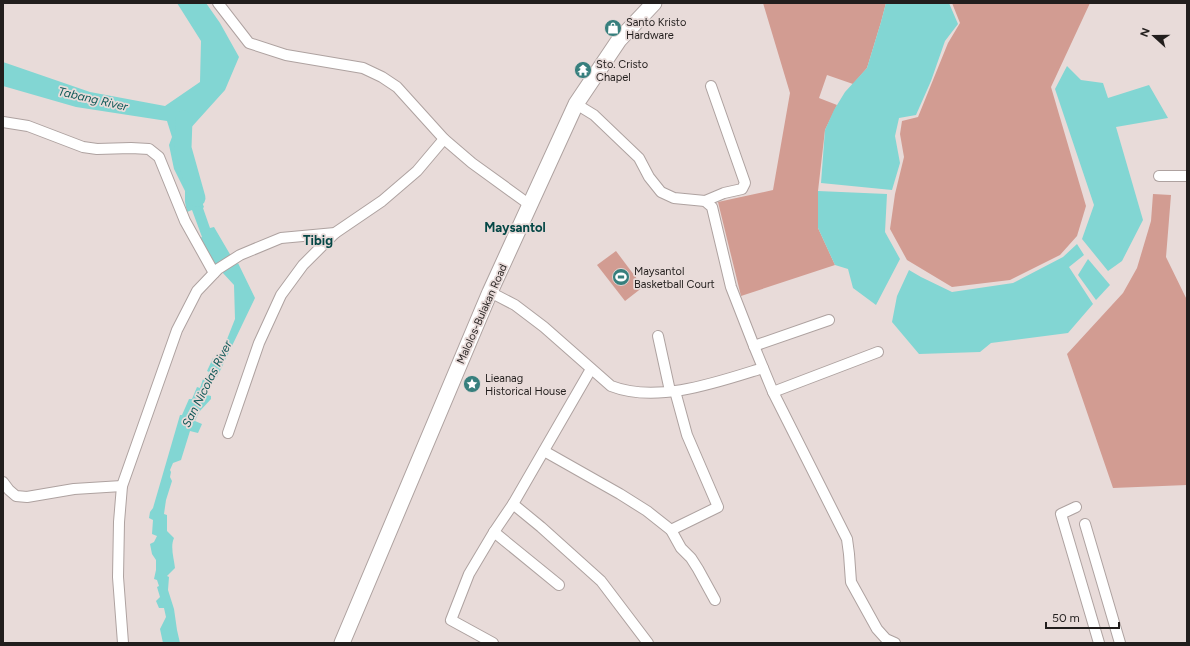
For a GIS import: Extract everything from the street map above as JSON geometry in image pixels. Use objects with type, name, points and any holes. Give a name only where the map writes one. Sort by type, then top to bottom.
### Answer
[{"type":"main road","name":"Malolos-Bulakan Road","points":[[342,643],[490,292],[576,104],[619,40],[654,3]]},
{"type":"street","points":[[218,3],[249,43],[286,56],[363,68],[382,77],[397,87],[444,139],[472,163],[530,205]]},
{"type":"street","points":[[576,104],[594,115],[639,158],[649,176],[661,192],[674,198],[705,200],[724,193],[742,189],[744,185],[711,86]]},
{"type":"street","points":[[3,122],[28,126],[82,146],[97,149],[149,149],[159,157],[185,221],[216,271]]},
{"type":"street","points":[[228,433],[259,343],[280,295],[303,265],[335,233],[382,201],[417,171],[444,139]]},
{"type":"street","points":[[1159,176],[1187,176]]},
{"type":"street","points":[[705,200],[712,207],[732,287],[763,368],[773,392],[846,539],[849,554],[851,582],[877,629],[886,639],[895,643]]},
{"type":"street","points":[[123,643],[118,577],[119,522],[122,486],[177,330],[197,291],[216,271],[240,255],[281,238],[335,233]]},
{"type":"street","points":[[490,292],[515,305],[544,327],[610,386],[623,391],[673,391],[711,384],[763,368]]},
{"type":"street","points":[[754,346],[829,320]]},
{"type":"street","points":[[658,336],[687,435],[718,507],[671,530]]},
{"type":"street","points":[[773,392],[878,352]]},
{"type":"street","points":[[493,643],[451,620],[469,574],[513,504],[591,369]]},
{"type":"street","points":[[544,451],[620,494],[647,511],[671,530],[681,548],[691,558],[698,569],[715,600]]},
{"type":"street","points":[[3,482],[16,496],[27,497],[74,489],[122,486]]},
{"type":"street","points":[[513,504],[541,526],[601,581],[648,643]]},
{"type":"street","points":[[1076,507],[1062,514],[1099,643]]},
{"type":"street","points":[[1085,524],[1120,643]]},
{"type":"street","points":[[494,532],[559,585]]},
{"type":"shaded area","points":[[763,3],[886,3],[867,68],[853,84],[827,75],[819,98],[837,105],[825,130],[818,191],[818,228],[835,265],[741,296],[718,202],[773,190],[790,93]]},
{"type":"shaded area","points":[[952,3],[1090,3],[1051,87],[1086,206],[1077,236],[1060,255],[1010,280],[952,287],[907,260],[890,229],[895,194],[904,157],[900,134],[902,121],[918,117],[948,43],[960,23]]},
{"type":"shaded area","points":[[1153,194],[1171,195],[1166,257],[1187,300],[1187,485],[1113,488],[1067,354],[1123,293],[1137,268],[1151,221]]},
{"type":"shaded area","name":"Maysantol Basketball Court","points":[[616,251],[643,287],[625,301],[597,265]]},
{"type":"water","name":"Tabang River","points":[[177,3],[206,3],[220,23],[239,57],[225,90],[188,131],[181,147],[186,156],[186,166],[204,207],[203,208],[210,228],[214,227],[231,256],[212,266],[198,239],[202,237],[192,210],[187,212],[185,191],[174,169],[169,145],[172,137],[167,121],[76,107],[3,86],[3,62],[90,92],[165,106],[200,82],[201,41]]},
{"type":"water","points":[[886,3],[949,3],[958,24],[945,41],[931,81],[916,115],[899,118],[895,136],[900,163],[892,190],[821,183],[825,130],[834,110],[845,92],[867,68]]},
{"type":"water","points":[[1067,66],[1081,80],[1103,83],[1108,98],[1149,85],[1168,118],[1116,127],[1143,220],[1122,261],[1108,271],[1082,239],[1094,205],[1055,89]]},
{"type":"water","points":[[818,191],[887,194],[885,232],[900,259],[876,305],[853,288],[848,269],[835,265],[818,228]]},
{"type":"water","points":[[1077,244],[1084,255],[1069,267],[1093,304],[1068,333],[991,343],[980,352],[919,354],[892,322],[897,296],[909,270],[952,292],[1013,283],[1063,257]]},
{"type":"water","points":[[1088,259],[1110,285],[1096,300],[1078,275]]},
{"type":"water","points":[[238,263],[255,298],[217,377],[213,379],[213,383],[207,390],[207,395],[211,396],[211,399],[199,412],[195,421],[202,424],[198,433],[190,431],[181,460],[173,463],[170,470],[170,477],[172,481],[166,500],[164,514],[167,515],[167,531],[174,538],[172,549],[175,568],[167,576],[169,577],[168,590],[174,609],[180,643],[163,643],[160,629],[166,617],[164,608],[159,608],[156,601],[160,597],[157,587],[159,586],[157,580],[154,579],[156,560],[152,554],[150,544],[154,542],[157,536],[152,534],[153,520],[149,518],[150,512],[153,508],[180,415],[182,415],[189,399],[192,399],[197,387],[200,388],[203,379],[205,380],[213,358],[220,357],[235,319],[234,285],[222,272]]},
{"type":"waterway","name":"San Nicolas River","points":[[184,119],[183,148],[197,198]]},
{"type":"place","name":"Santo Kristo Hardware","points":[[613,28]]},
{"type":"place","name":"Sto. Cristo Chapel","points":[[583,70]]},
{"type":"place","name":"Maysantol Basketball Court","points":[[621,277]]},
{"type":"place","name":"Lieanag Historical House","points":[[472,384]]},
{"type":"district","name":"Maysantol","points":[[515,227]]},
{"type":"district","name":"Tibig","points":[[318,240]]}]
